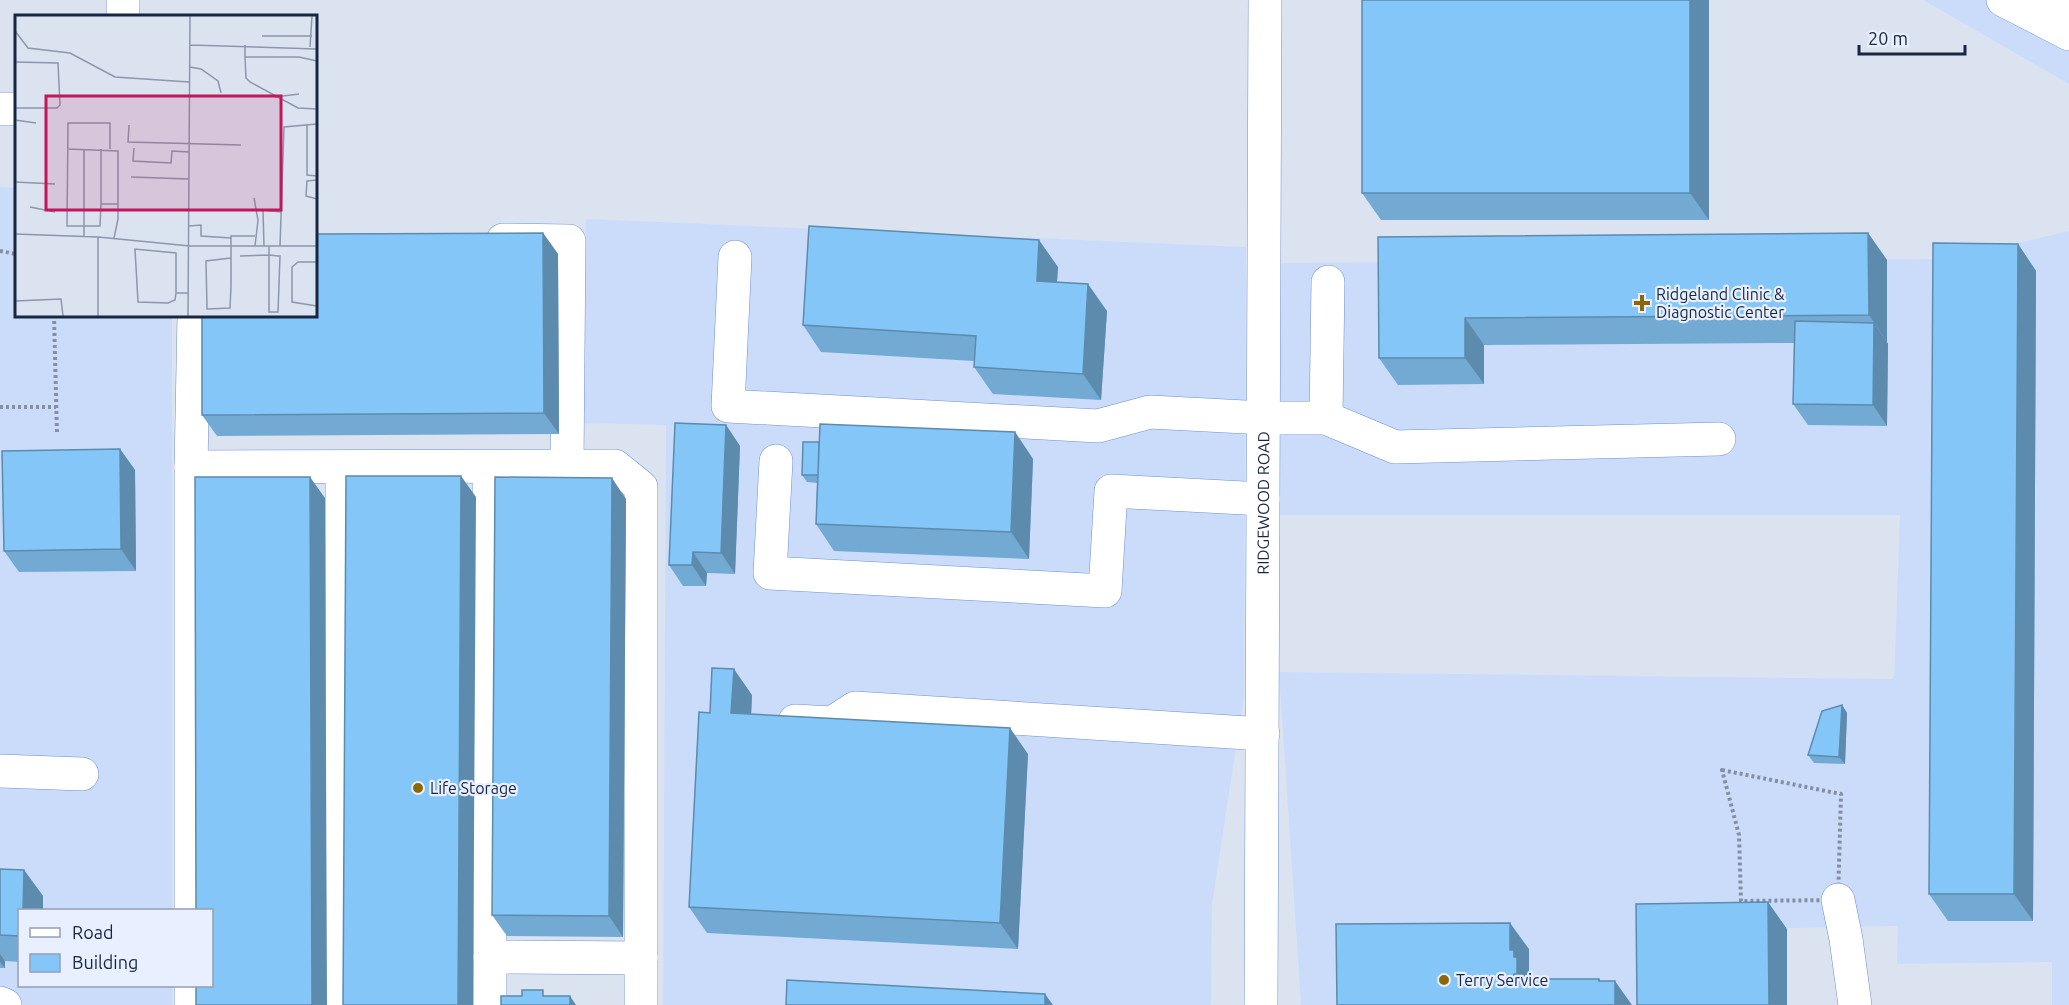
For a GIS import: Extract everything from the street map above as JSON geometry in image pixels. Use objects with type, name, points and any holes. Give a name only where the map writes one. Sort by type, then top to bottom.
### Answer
[{"type":"street","name":"RIDGEWOOD ROAD","points":[[1261,1005],[1265,0]]},
{"type":"street","points":[[2012,4],[2065,0]]},
{"type":"street","points":[[2012,4],[2069,10]]},
{"type":"street","points":[[2012,4],[2069,34]]},
{"type":"street","points":[[477,240],[569,241],[567,466]]},
{"type":"street","points":[[735,256],[728,406],[1098,426],[1150,412],[1264,418],[1326,418],[1395,447],[1719,439]]},
{"type":"street","points":[[1326,418],[1328,282]]},
{"type":"street","points":[[191,909],[191,467],[194,316]]},
{"type":"street","points":[[776,461],[770,573],[1105,591],[1111,491],[1263,499]]},
{"type":"street","points":[[191,467],[615,466],[641,487],[641,1005]]},
{"type":"street","points":[[342,467],[342,1005]]},
{"type":"street","points":[[489,467],[490,1005]]},
{"type":"street","points":[[762,719],[832,723],[855,708],[1263,734]]},
{"type":"street","points":[[0,771],[82,774]]},
{"type":"street","points":[[1838,900],[1855,1005]]},
{"type":"street","points":[[490,957],[641,958]]},
{"type":"street","points":[[191,987],[191,1005]]},
{"type":"street","points":[[0,1003],[5,1005]]},
{"type":"path","points":[[0,252],[15,254]]},
{"type":"path","points":[[54,316],[57,435]]},
{"type":"path","points":[[0,407],[56,407]]},
{"type":"path","points":[[1722,770],[1840,794],[1838,900],[1741,900],[1739,834],[1722,770]]},
{"type":"shaded area","points":[[1923,0],[2069,0],[2069,84]]},
{"type":"shaded area","points":[[0,187],[15,188],[15,316],[172,316],[172,909],[18,909],[18,987],[172,987],[172,1005],[0,1005]]},
{"type":"shaded area","points":[[586,219],[1246,247],[1244,695],[1212,904],[1211,1005],[663,1005],[666,425],[580,423]]},
{"type":"shaded area","points":[[2069,231],[2069,1005],[2052,1005],[2052,962],[1897,964],[1898,926],[1644,931],[1644,1005],[1301,1005],[1279,672],[1894,679],[1900,515],[1277,515],[1280,263],[1950,259]]},
{"type":"building","points":[[1362,0],[1690,0],[1690,193],[1362,193]]},
{"type":"building","points":[[809,226],[1039,240],[1037,281],[1088,284],[1083,374],[974,367],[976,336],[803,325]]},
{"type":"building","points":[[543,233],[544,413],[202,415],[202,316],[316,316],[316,234]]},
{"type":"building","name":"Ridgeland Clinic & Diagnostic Center","points":[[1868,233],[1869,315],[1465,318],[1465,358],[1379,358],[1378,237]]},
{"type":"building","points":[[1933,243],[2018,244],[2014,894],[1929,894]]},
{"type":"building","points":[[1795,321],[1874,323],[1873,405],[1793,404]]},
{"type":"building","points":[[675,423],[726,425],[721,553],[693,552],[692,565],[669,565]]},
{"type":"building","points":[[820,424],[1015,432],[1011,532],[816,524]]},
{"type":"building","points":[[803,442],[819,442],[818,475],[802,475]]},
{"type":"building","points":[[120,449],[121,549],[4,551],[2,451]]},
{"type":"building","points":[[346,476],[461,476],[458,1005],[343,1005]]},
{"type":"building","points":[[195,477],[310,477],[312,1005],[196,1005],[196,987],[213,987],[213,909],[196,909]]},
{"type":"building","points":[[495,477],[612,478],[609,916],[492,915]]},
{"type":"building","points":[[712,668],[734,669],[731,713],[1010,728],[1000,923],[689,907],[699,712],[710,713]]},
{"type":"building","points":[[1842,705],[1839,757],[1808,755],[1822,711]]},
{"type":"building","points":[[0,869],[24,870],[23,909],[18,909],[18,936],[0,935]]},
{"type":"building","points":[[1768,902],[1769,1005],[1637,1005],[1636,904]]},
{"type":"building","points":[[1510,923],[1510,950],[1514,950],[1514,957],[1517,957],[1517,974],[1514,974],[1514,979],[1615,981],[1615,1005],[1337,1005],[1336,924]]},
{"type":"building","points":[[787,980],[1045,994],[1045,1005],[786,1005]]},
{"type":"building","points":[[522,990],[543,990],[543,996],[570,996],[570,1005],[501,1005],[501,996],[522,996]]},
{"type":"place","name":"Ridgeland Clinic & Diagnostic Center","points":[[1642,303]]},
{"type":"place","name":"Life Storage","points":[[418,788]]},
{"type":"place","name":"Terry Service","points":[[1444,980]]}]
